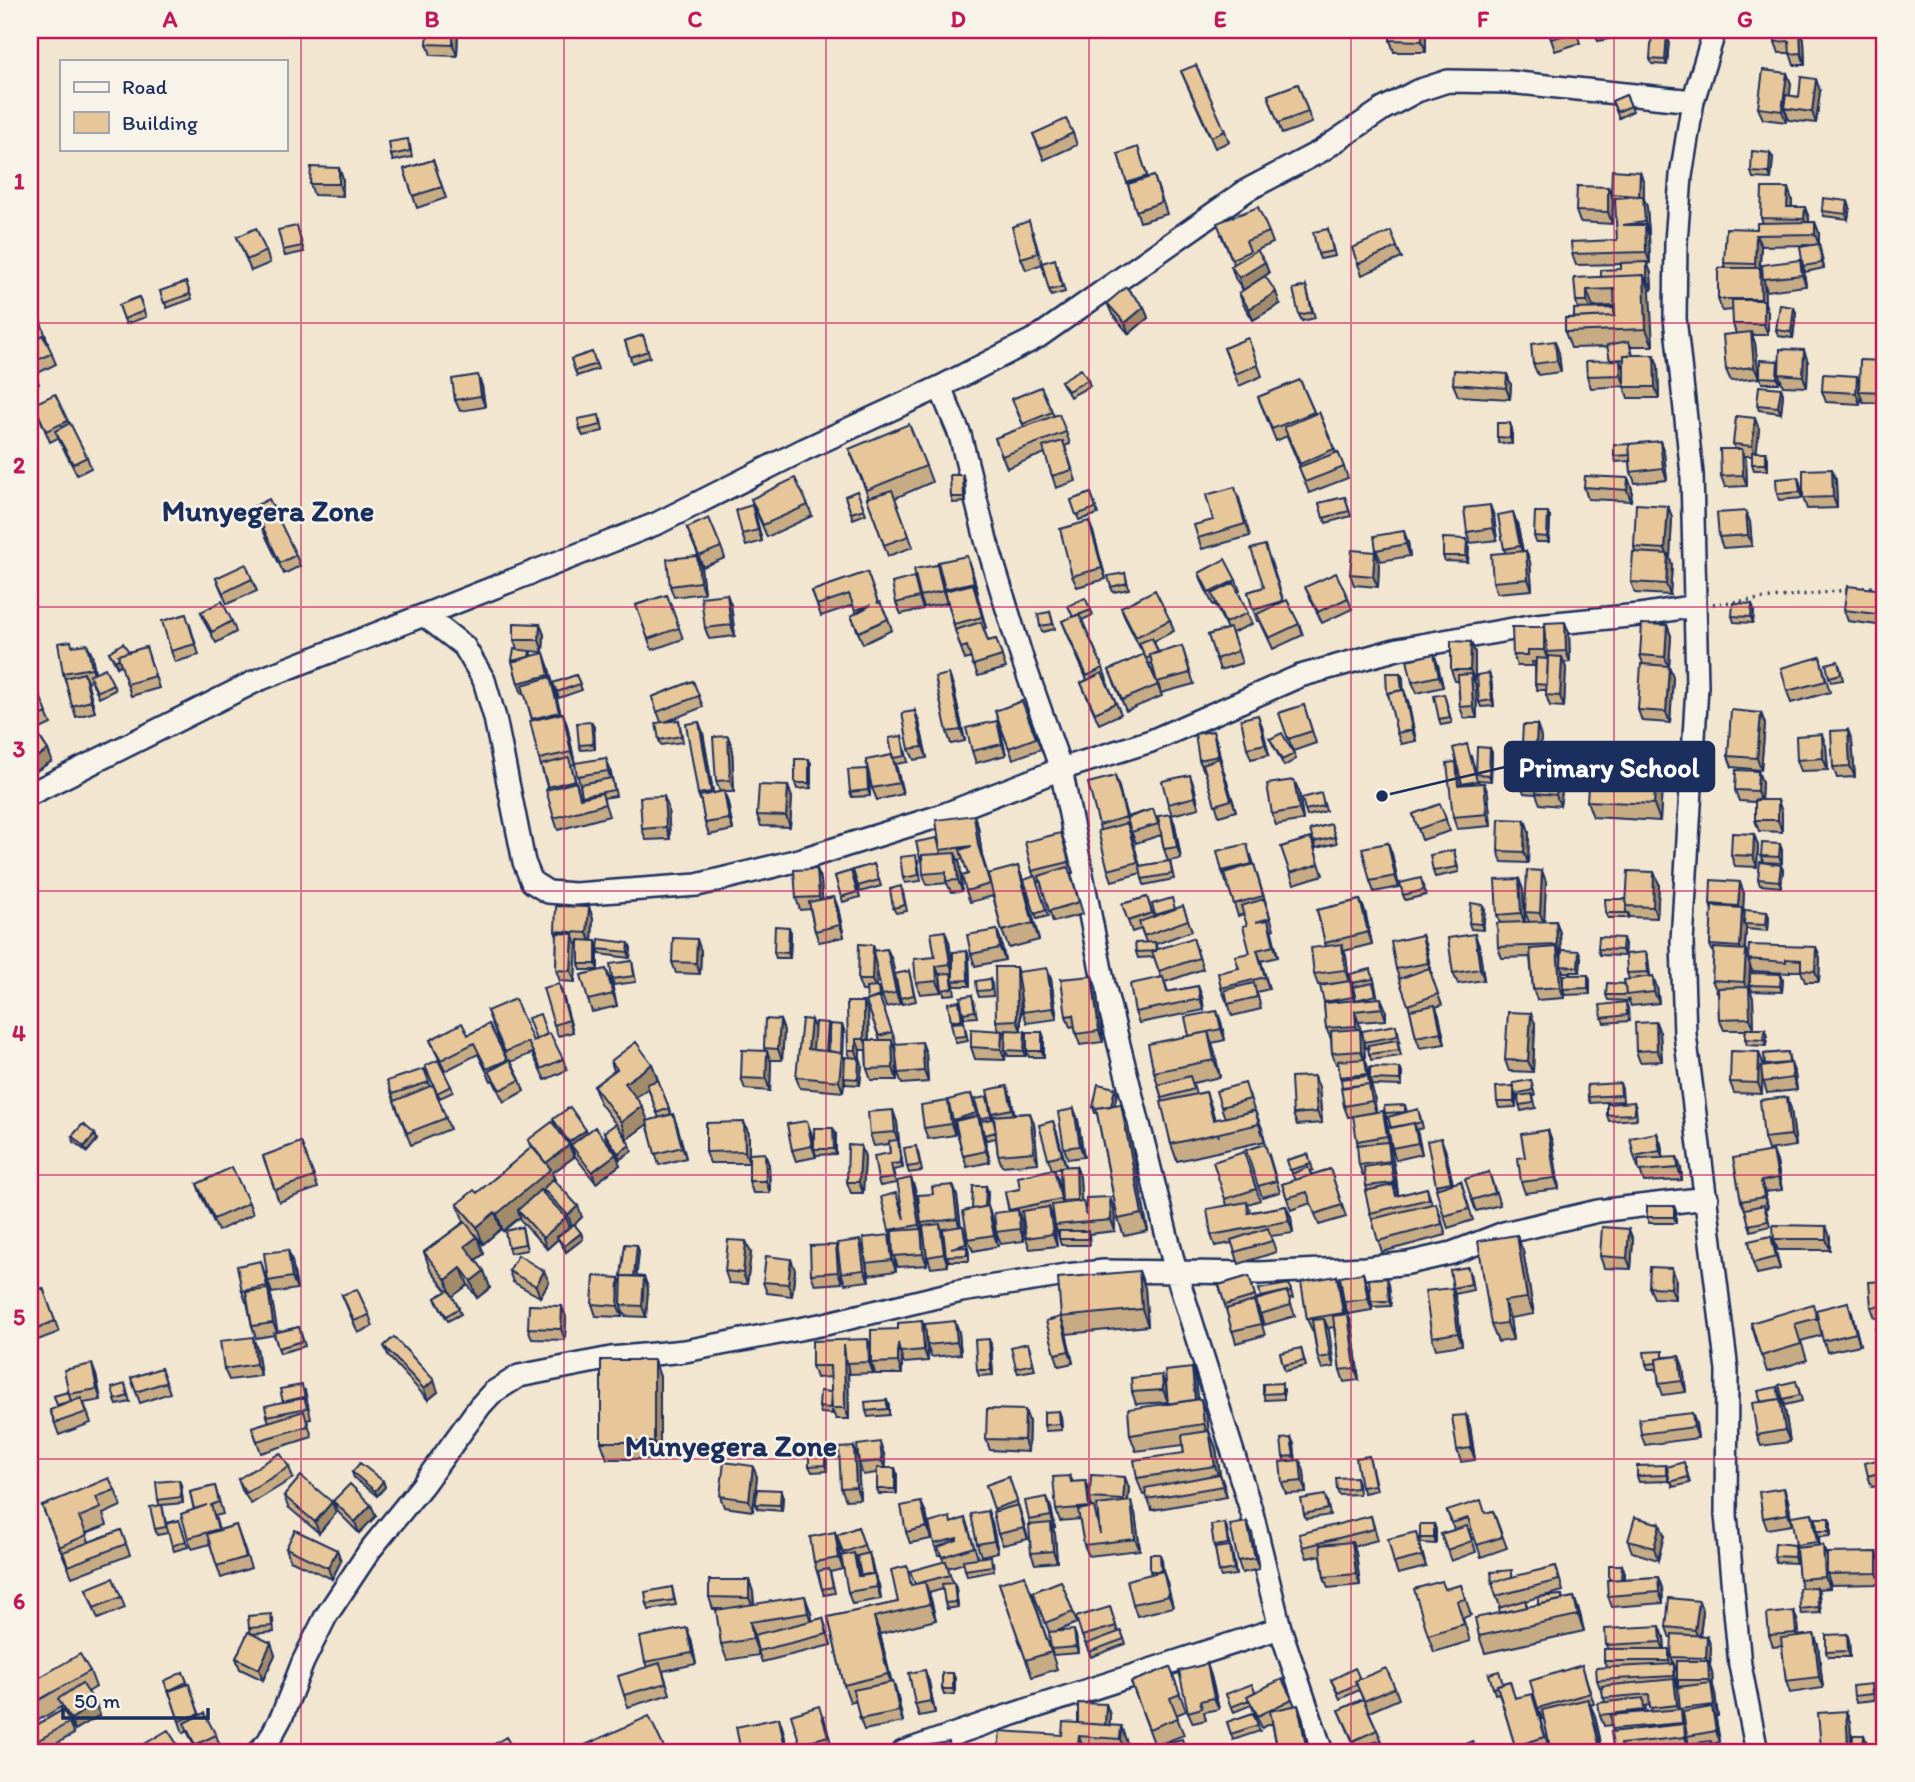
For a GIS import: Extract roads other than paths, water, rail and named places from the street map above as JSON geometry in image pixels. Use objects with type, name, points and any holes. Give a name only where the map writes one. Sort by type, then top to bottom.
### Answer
[{"type":"street","points":[[1715,30],[1693,102],[1676,242],[1675,318],[1692,474],[1697,686],[1682,942],[1685,1034],[1727,1370],[1727,1515],[1740,1665],[1757,1752]]},
{"type":"street","points":[[30,794],[256,681],[658,523],[803,450],[940,387],[1038,337],[1247,190],[1321,151],[1383,109],[1417,91],[1448,81],[1509,82],[1693,102]]},
{"type":"street","points":[[940,387],[960,435],[990,553],[1022,658],[1061,769],[1104,985],[1176,1272],[1252,1513],[1280,1629],[1322,1752]]},
{"type":"street","points":[[425,616],[464,646],[484,680],[495,718],[524,862],[533,882],[548,892],[575,894],[697,885],[799,860],[940,817],[1061,769],[1151,741],[1300,676],[1398,649],[1536,625],[1639,615],[1695,606]]},
{"type":"street","points":[[258,1752],[268,1742],[326,1616],[370,1550],[422,1486],[480,1406],[505,1384],[519,1376],[611,1358],[685,1351],[825,1324],[961,1291],[1091,1272],[1259,1273],[1365,1268],[1408,1263],[1452,1253],[1504,1233],[1598,1211],[1707,1198]]},
{"type":"street","points":[[903,1752],[1280,1629]]},
{"type":"place","name":"Primary School","points":[[1382,796]]},
{"type":"district","name":"Munyegera Zone","points":[[268,511]]},
{"type":"district","name":"Munyegera Zone","points":[[731,1446]]}]
